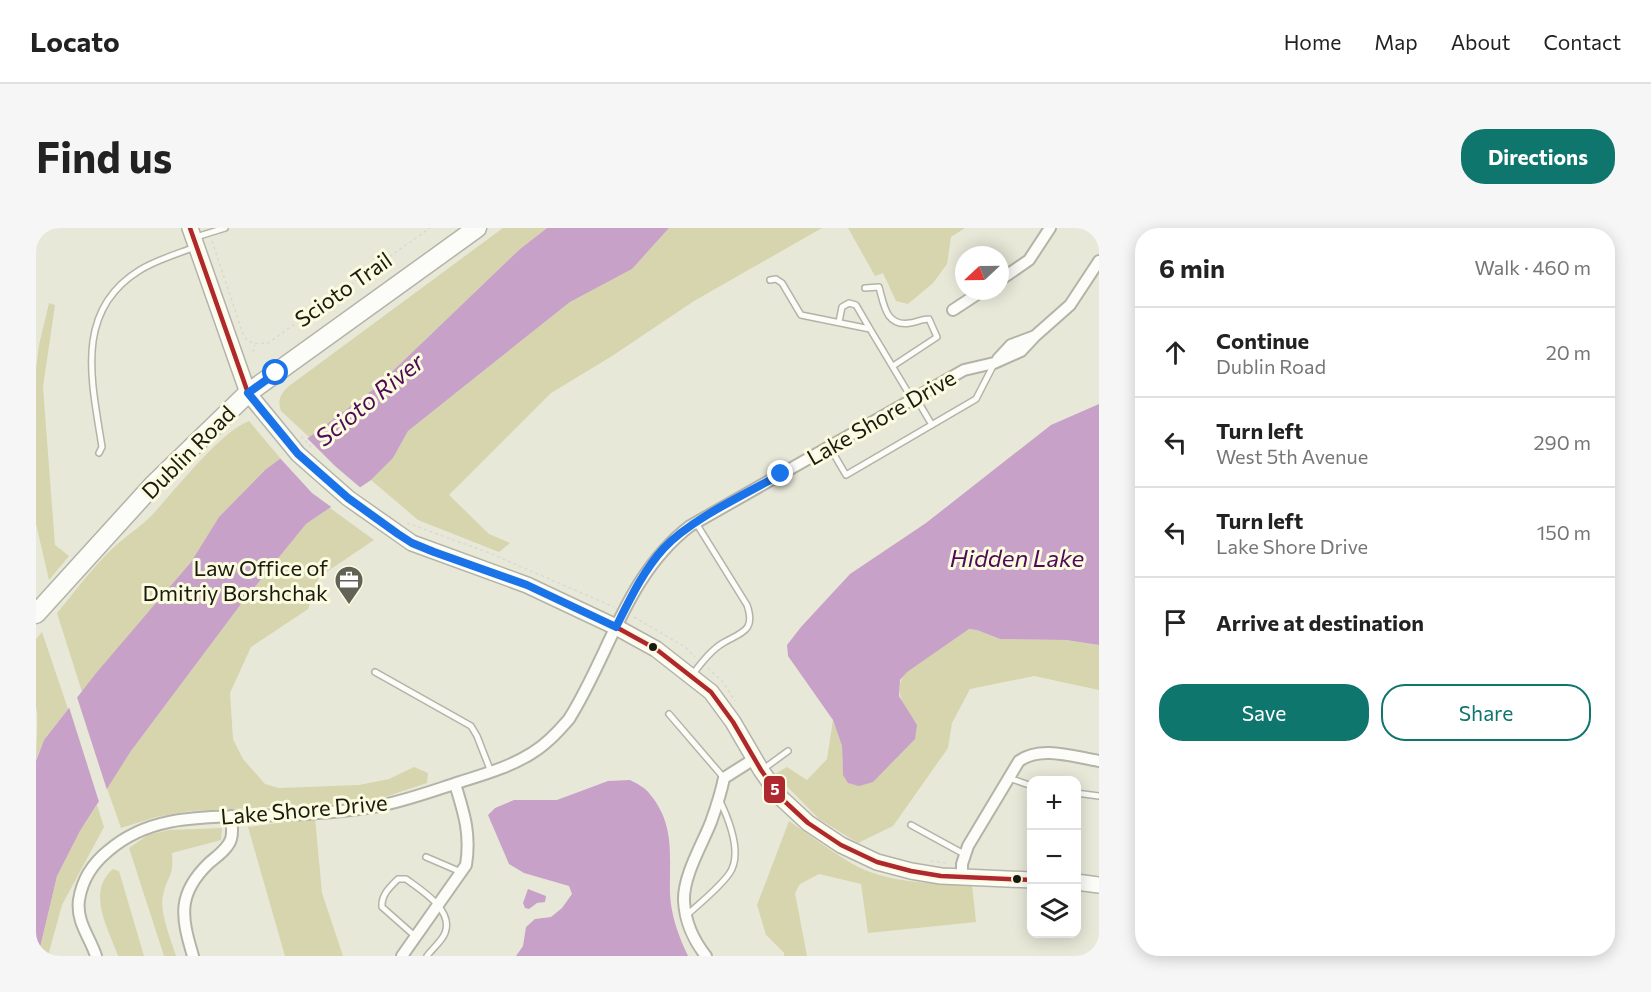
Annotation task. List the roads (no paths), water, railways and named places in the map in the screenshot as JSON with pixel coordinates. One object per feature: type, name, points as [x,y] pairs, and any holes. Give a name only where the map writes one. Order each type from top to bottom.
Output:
[{"type":"main road","name":"Dublin Road","points":[[36,614],[153,485],[248,393],[477,228]]},
{"type":"main road","points":[[194,237],[248,393],[298,454],[324,478],[412,543],[527,585],[616,627],[656,649],[711,692],[780,797],[808,823],[841,846],[877,862],[941,876],[1027,880]]},
{"type":"main road","points":[[1081,883],[1099,885]]},
{"type":"street","points":[[1009,274],[1029,260],[1050,228]]},
{"type":"street","name":"Lake Shore Drive","points":[[96,956],[79,918],[79,901],[87,874],[101,856],[116,843],[135,833],[161,822],[177,819],[277,816],[373,807],[491,772],[534,752],[553,737],[575,708],[652,562],[677,536],[829,446],[964,370],[994,363],[1011,345],[1035,336],[1070,305],[1099,261]]},
{"type":"street","points":[[953,310],[968,300]]},
{"type":"street","points":[[962,877],[964,854],[1019,761],[1029,754],[1040,752],[1099,761]]},
{"type":"street","points":[[706,956],[695,940],[687,916],[684,899],[688,879],[719,800],[724,778],[758,765]]},
{"type":"street","points":[[402,956],[466,865],[469,846],[468,830],[455,784]]},
{"type":"street","points":[[193,956],[185,929],[187,892],[197,875],[230,842],[231,816]]},
{"type":"lane","points":[[99,453],[102,447],[93,376],[92,339],[97,319],[122,282],[194,237],[225,228]]},
{"type":"lane","points":[[770,280],[776,279],[782,283],[801,315],[870,329]]},
{"type":"lane","points":[[865,288],[879,287],[887,315],[893,321],[902,324],[929,319],[937,337],[892,366]]},
{"type":"lane","points":[[839,322],[843,307],[849,303],[856,304],[892,366],[932,425]]},
{"type":"lane","points":[[829,446],[846,475],[976,399],[994,363]]},
{"type":"lane","points":[[692,675],[712,652],[746,630],[750,614],[747,605],[696,523]]},
{"type":"lane","points":[[375,672],[471,726],[491,772]]},
{"type":"lane","points":[[669,714],[724,778]]},
{"type":"lane","points":[[758,765],[788,752]]},
{"type":"lane","points":[[1009,778],[1027,784]]},
{"type":"lane","points":[[1081,794],[1099,796]]},
{"type":"lane","points":[[687,916],[730,873],[733,863],[734,843],[730,824],[719,800]]},
{"type":"lane","points":[[911,825],[964,854]]},
{"type":"lane","points":[[426,857],[461,872]]},
{"type":"lane","points":[[416,937],[382,907],[381,900],[398,879],[406,879],[439,905],[446,925],[445,935],[427,956]]},
{"type":"water","name":"Scioto River","points":[[547,228],[669,228],[632,269],[570,302],[408,431],[393,458],[371,480],[306,524],[241,604],[131,751],[80,831],[57,876],[38,956],[36,956],[36,761],[44,740],[97,672],[191,562],[219,517],[265,470],[375,388],[520,249]]},
{"type":"water","name":"Hidden Lake","points":[[1099,404],[1099,645],[1066,640],[1000,639],[969,629],[907,672],[900,680],[899,696],[917,725],[915,739],[873,782],[859,786],[848,783],[843,775],[842,746],[833,720],[788,656],[787,645],[850,574],[926,523],[1051,425]]},
{"type":"water","points":[[630,780],[649,793],[664,817],[669,841],[672,910],[688,956],[516,956],[523,946],[526,927],[535,919],[551,917],[562,908],[572,894],[569,886],[524,873],[509,864],[488,815],[495,808],[514,800],[557,800],[608,781]]},
{"type":"water","points":[[528,889],[546,896],[545,902],[537,903],[529,909],[525,908],[523,903]]},
{"type":"place","name":"Law Office of Dmitriy Borshchak","points":[[349,606]]}]
